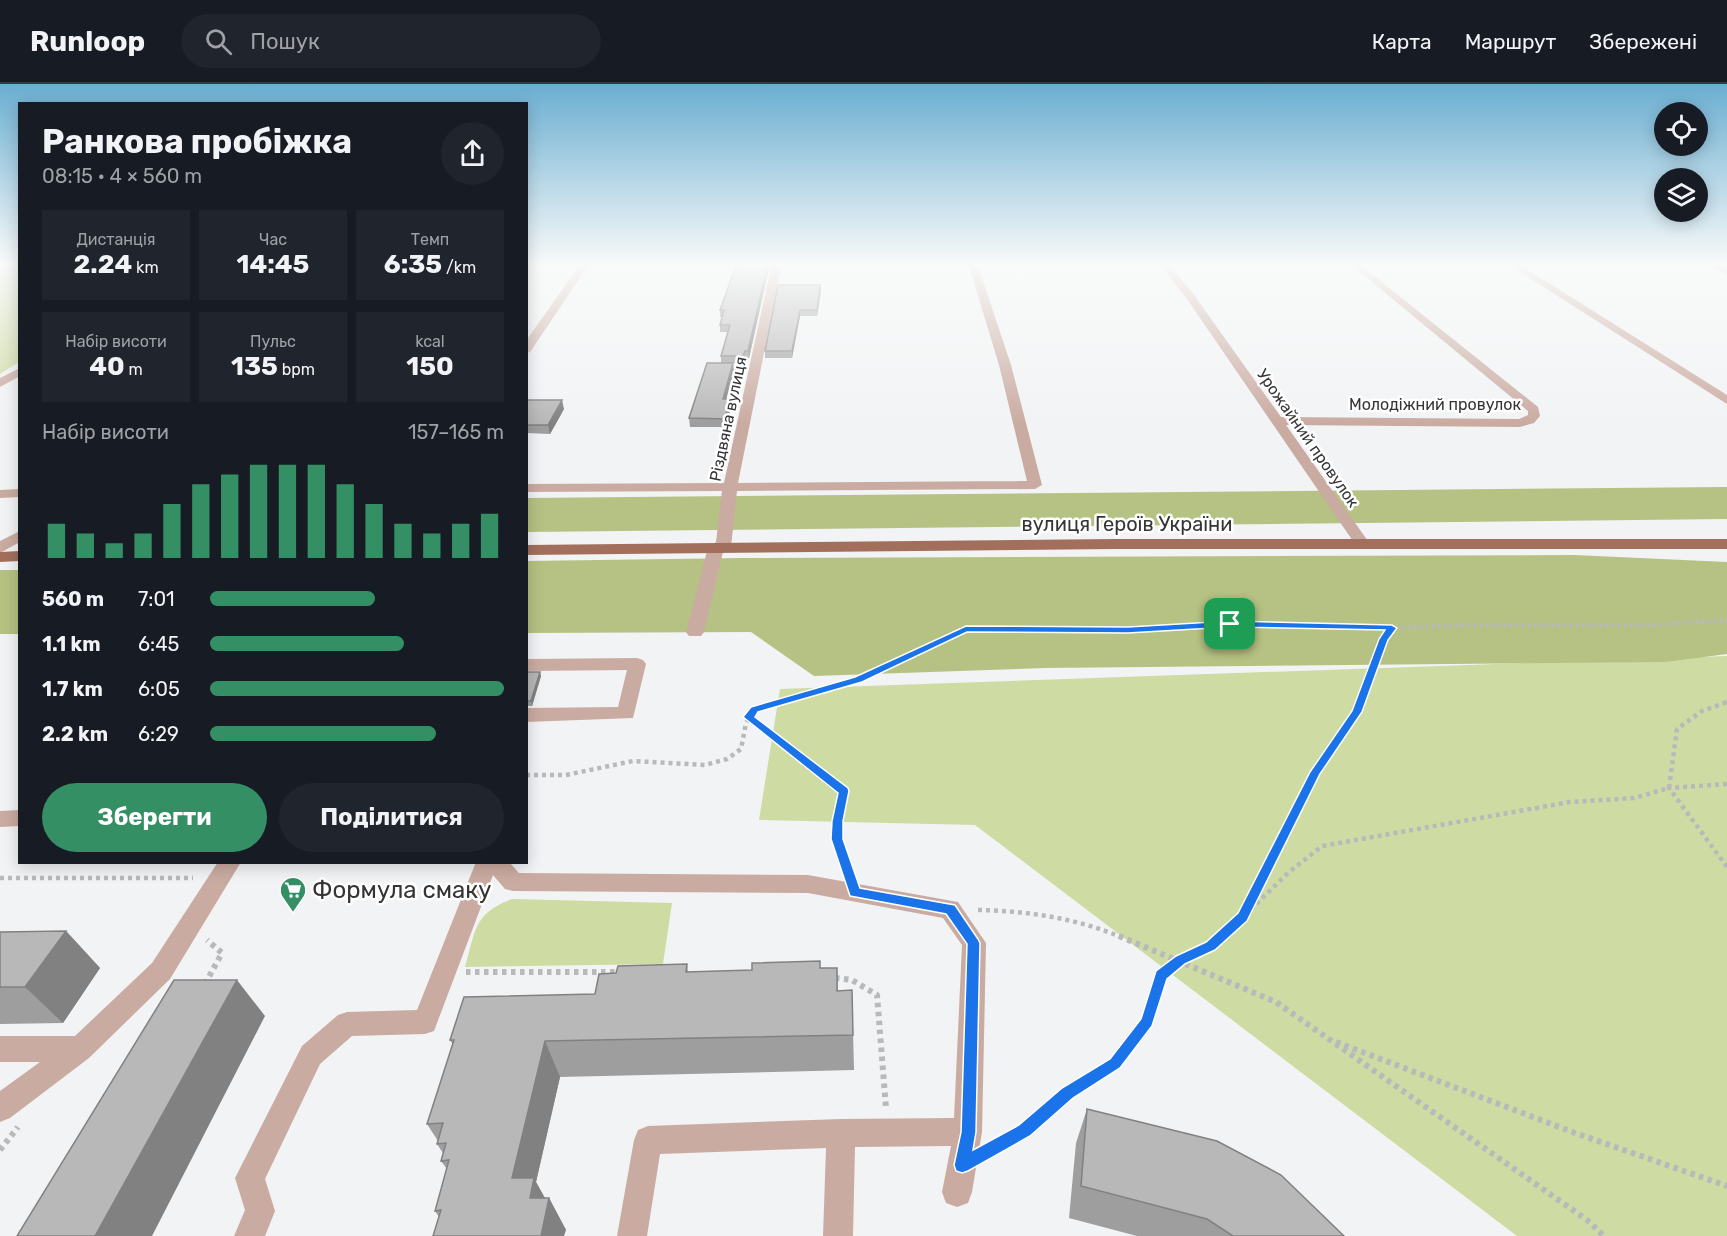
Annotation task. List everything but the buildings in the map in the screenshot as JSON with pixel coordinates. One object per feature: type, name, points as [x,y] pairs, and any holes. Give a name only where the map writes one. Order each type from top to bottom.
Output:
[{"type":"main road","name":"вулиця Героїв України","points":[[528,550],[719,547],[1727,543]]},
{"type":"main road","points":[[0,556],[18,556]]},
{"type":"street","points":[[528,347],[548,317]]},
{"type":"street","name":"Різдвяна вулиця","points":[[695,632],[719,547],[766,317]]},
{"type":"street","points":[[528,488],[1035,485],[1005,365],[990,317]]},
{"type":"street","name":"Урожайний провулок","points":[[1204,317],[1362,544]]},
{"type":"street","name":"Молодіжний провулок","points":[[1275,421],[1520,423],[1534,416],[1534,410],[1421,317]]},
{"type":"street","points":[[1597,317],[1727,400]]},
{"type":"street","points":[[0,383],[18,372]]},
{"type":"street","points":[[0,494],[18,493]]},
{"type":"street","points":[[0,548],[18,536]]},
{"type":"street","points":[[528,665],[637,664],[626,713],[528,715]]},
{"type":"street","points":[[0,819],[18,819]]},
{"type":"street","points":[[249,1236],[260,1211],[250,1179],[311,1055],[348,1024],[425,1022],[486,864]]},
{"type":"street","points":[[497,864],[513,882],[808,884],[950,909],[974,943],[969,1132],[957,1192]]},
{"type":"street","points":[[0,1108],[80,1049],[160,971],[225,870]]},
{"type":"street","points":[[0,1049],[80,1049]]},
{"type":"street","points":[[632,1236],[648,1140],[841,1133],[969,1132]]},
{"type":"street","points":[[838,1236],[841,1133]]},
{"type":"path","points":[[528,775],[566,775],[633,761],[705,765],[727,759],[741,749],[748,717],[754,710],[859,679],[966,629],[1128,630],[1230,624],[1392,628],[1465,625],[1653,625],[1727,620]]},
{"type":"path","points":[[1242,917],[1316,772],[1357,712],[1384,639],[1392,628]]},
{"type":"path","points":[[1727,702],[1702,711],[1677,729],[1669,788],[1727,867]]},
{"type":"path","points":[[748,717],[844,791],[837,839],[855,892]]},
{"type":"path","points":[[962,1165],[1024,1130],[1068,1093],[1115,1064],[1148,1022],[1161,976],[1181,960],[1211,946],[1288,873],[1322,846],[1570,802],[1634,798],[1669,788],[1727,784]]},
{"type":"path","points":[[0,878],[225,870]]},
{"type":"path","points":[[950,909],[1014,910],[1093,925],[1181,960],[1276,1002],[1587,1220],[1604,1236]]},
{"type":"path","points":[[190,925],[222,952],[200,993]]},
{"type":"path","points":[[444,972],[622,972]]},
{"type":"path","points":[[831,977],[852,980],[877,995],[888,1133]]},
{"type":"path","points":[[1330,1039],[1575,1133],[1727,1186]]},
{"type":"green space","points":[[0,317],[18,317],[18,363],[0,374]]},
{"type":"green space","points":[[1727,487],[1727,519],[528,532],[528,498]]},
{"type":"green space","points":[[1574,555],[1727,562],[1727,654],[1665,662],[1045,668],[814,676],[751,632],[528,633],[528,561]]},
{"type":"green space","points":[[0,570],[18,570],[18,634],[0,634]]},
{"type":"green space","points":[[1727,656],[1727,1236],[1517,1236],[975,825],[759,820],[780,689]]},
{"type":"green space","points":[[512,899],[672,903],[663,964],[465,967],[474,933],[483,917]]},
{"type":"place","name":"Формула смаку","points":[[293,913]]},
{"type":"route","points":[[1230,624],[1392,628],[1384,639],[1357,712],[1316,772],[1242,917],[1211,946],[1181,960],[1161,976],[1148,1022],[1115,1064],[1068,1093],[1024,1130],[962,1165],[969,1132],[974,943],[950,909],[855,892],[837,839],[844,791],[748,717],[754,710],[859,679],[966,629],[1128,630],[1230,624]]}]
